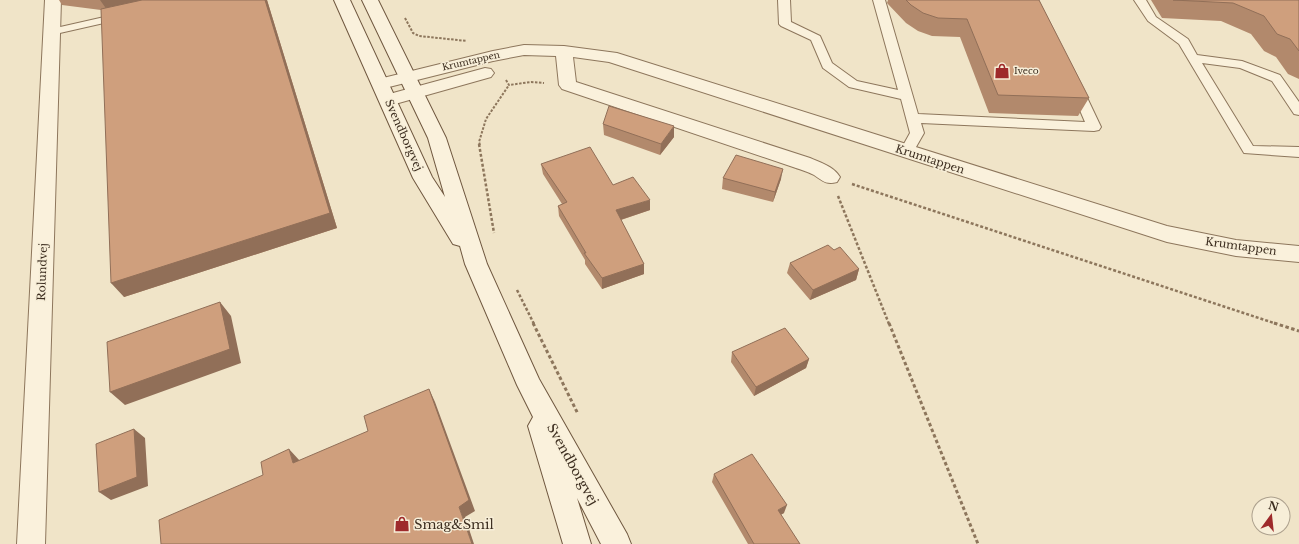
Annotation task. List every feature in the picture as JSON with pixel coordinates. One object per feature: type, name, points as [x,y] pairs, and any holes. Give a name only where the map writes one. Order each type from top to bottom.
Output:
[{"type":"street","name":"Rolundvej","points":[[32,544],[53,0]]},
{"type":"street","name":"Svendborgvej","points":[[342,0],[423,178],[476,264]]},
{"type":"street","name":"Svendborgvej","points":[[370,0],[413,84],[438,138],[476,264],[529,385],[617,544]]},
{"type":"street","name":"Krumtappen","points":[[384,92],[413,84],[493,57],[564,51],[611,57],[1167,234],[1236,248],[1299,254]]},
{"type":"street","points":[[564,51],[568,85],[803,163],[820,170],[830,177]]},
{"type":"street","name":"Svendborgvej","points":[[529,385],[577,544]]},
{"type":"lane","points":[[784,0],[785,24],[816,38],[826,65],[853,84],[906,96]]},
{"type":"lane","points":[[879,0],[917,133],[907,151]]},
{"type":"lane","points":[[1140,0],[1152,19],[1184,42],[1249,150],[1299,152]]},
{"type":"lane","points":[[52,32],[134,14]]},
{"type":"lane","points":[[1193,58],[1242,64],[1276,78],[1299,111]]},
{"type":"lane","points":[[912,118],[1094,127],[1072,78]]},
{"type":"path","points":[[403,13],[413,33],[419,36],[475,42],[493,57],[509,85]]},
{"type":"path","points":[[495,241],[479,142],[486,119],[509,85],[531,82],[568,85]]},
{"type":"path","points":[[830,177],[1299,330]]},
{"type":"path","points":[[830,177],[978,544]]},
{"type":"path","points":[[514,283],[580,417]]},
{"type":"building","points":[[142,0],[265,0],[330,213],[111,283],[101,9]]},
{"type":"building","points":[[906,0],[1039,0],[1089,98],[998,95],[967,19],[938,18],[923,13]]},
{"type":"building","points":[[1173,0],[1299,0],[1299,51],[1290,39],[1277,34],[1264,16],[1233,3]]},
{"type":"building","points":[[609,106],[674,126],[661,144],[603,124]]},
{"type":"building","points":[[590,147],[613,185],[633,177],[650,200],[616,210],[644,264],[602,278],[584,253],[586,253],[558,206],[567,202],[541,164]]},
{"type":"building","points":[[736,155],[783,169],[775,192],[723,178]]},
{"type":"building","points":[[828,245],[834,250],[840,247],[859,269],[813,290],[790,263]]},
{"type":"building","points":[[220,302],[230,349],[110,392],[107,342]]},
{"type":"building","points":[[785,328],[809,359],[756,387],[732,352]]},
{"type":"building","points":[[429,389],[469,500],[459,507],[472,544],[161,544],[159,520],[263,475],[261,462],[289,449],[293,463],[368,431],[364,416]]},
{"type":"building","points":[[134,429],[137,477],[99,492],[96,444]]},
{"type":"building","points":[[752,454],[787,505],[778,510],[800,544],[754,544],[714,474]]},
{"type":"place","name":"Iveco","points":[[1002,71]]},
{"type":"place","name":"Smag&Smil","points":[[402,524]]}]
